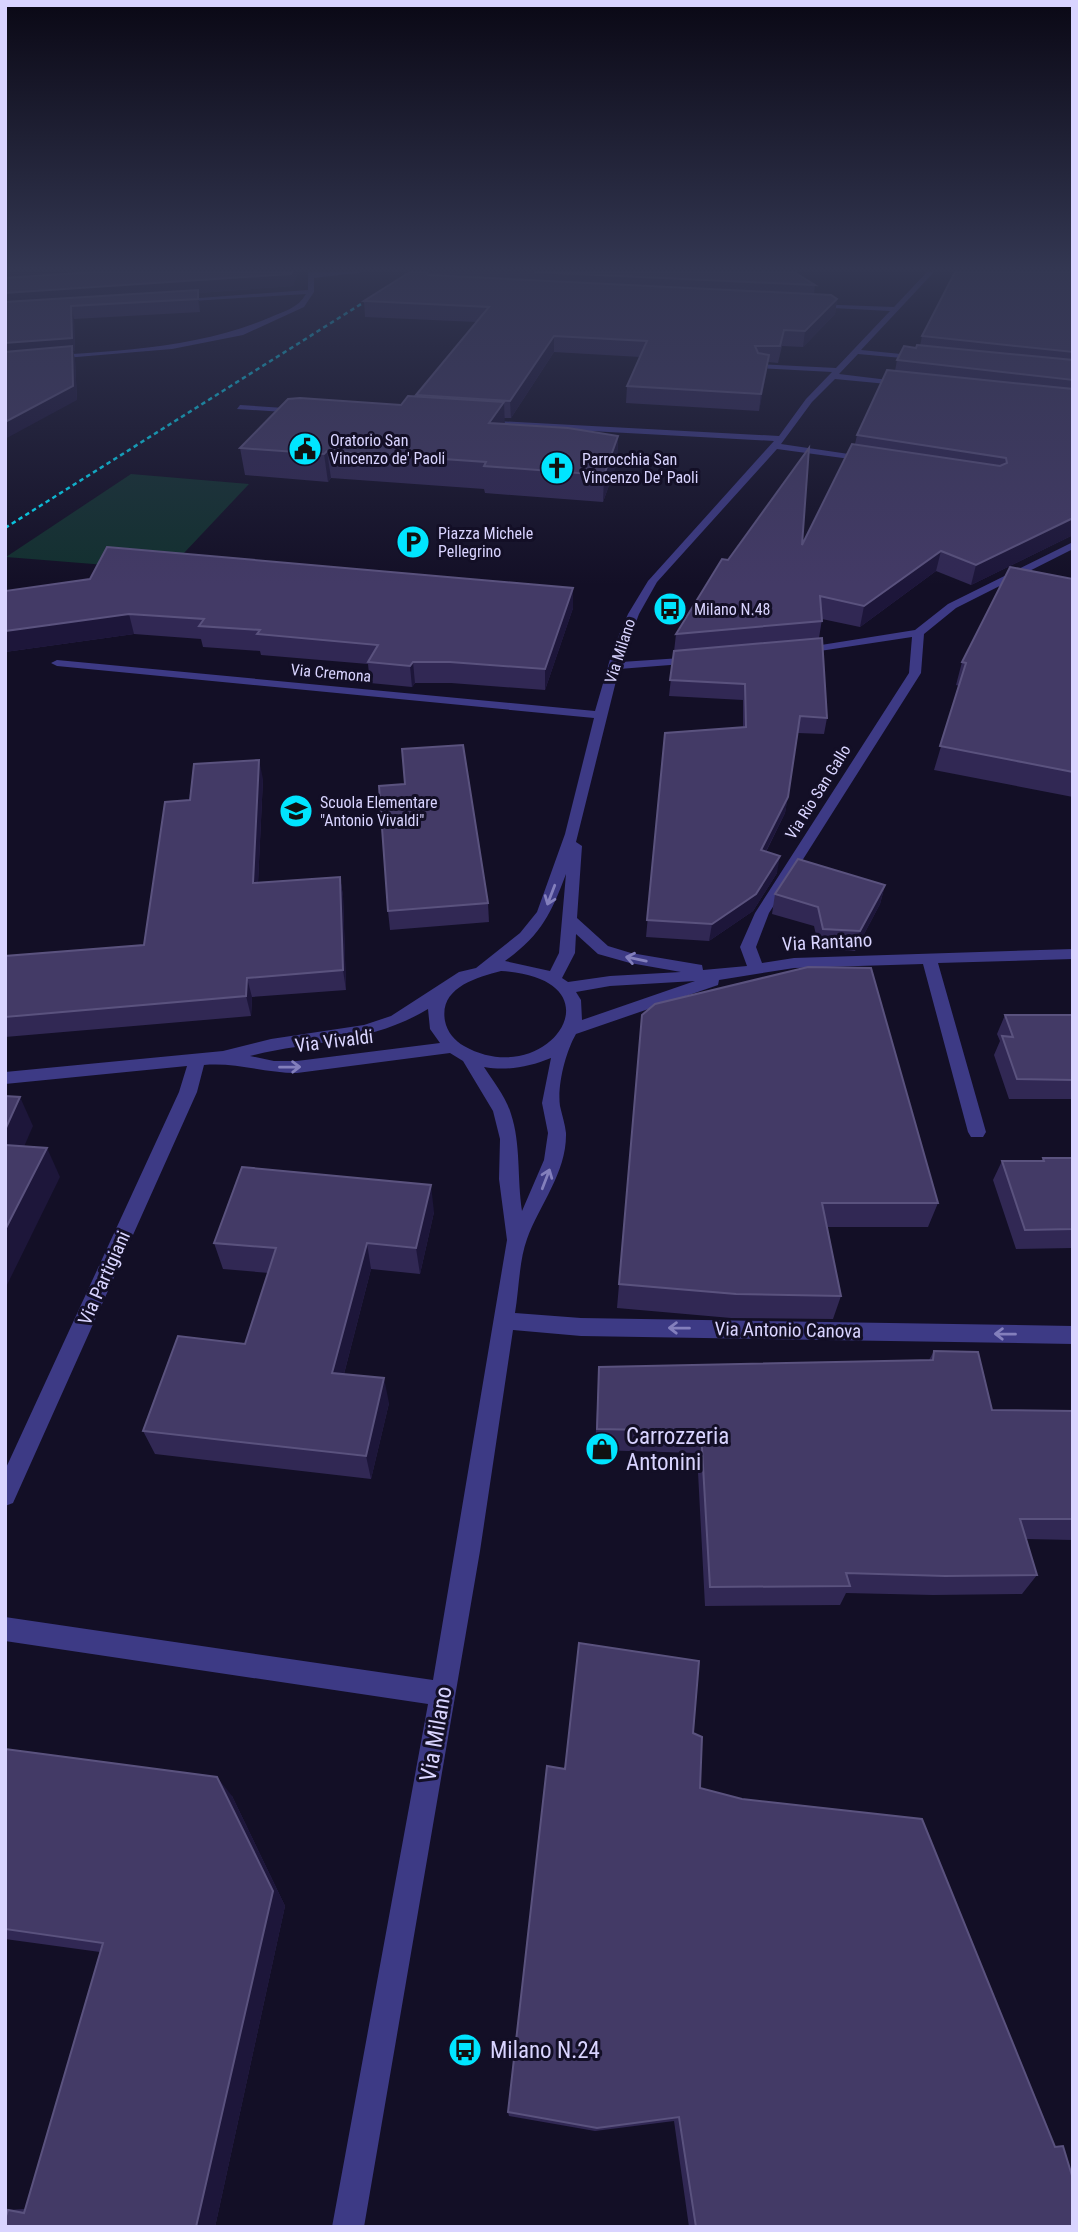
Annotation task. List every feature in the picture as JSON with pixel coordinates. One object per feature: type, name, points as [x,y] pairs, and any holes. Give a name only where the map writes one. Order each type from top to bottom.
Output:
[{"type":"street","name":"Via Milano","points":[[560,983],[572,921],[576,831],[601,715],[624,631],[653,581],[778,442],[831,376]]},
{"type":"street","points":[[854,376],[910,385]]},
{"type":"street","points":[[240,407],[314,412]]},
{"type":"street","points":[[470,421],[778,442],[885,463]]},
{"type":"street","points":[[789,652],[918,633],[952,606],[1073,545]]},
{"type":"street","name":"Via Rio San Gallo","points":[[756,968],[748,947],[762,913],[915,673],[918,633]]},
{"type":"street","points":[[613,666],[706,659]]},
{"type":"street","name":"Via Cremona","points":[[57,663],[601,715]]},
{"type":"street","name":"Via Milano","points":[[442,993],[459,978],[484,969],[503,956],[537,924],[576,831]]},
{"type":"street","points":[[572,921],[603,950],[630,958],[727,974]]},
{"type":"street","name":"Via Rantano","points":[[560,983],[727,974],[793,963],[1073,954]]},
{"type":"street","points":[[929,958],[977,1132]]},
{"type":"street","name":"Via Milano","points":[[348,2227],[468,1551],[517,1240],[546,1181],[553,1160],[557,1133],[551,1102],[553,1089],[576,1015],[574,1002],[560,983],[519,967],[484,969]]},
{"type":"street","name":"Via Rantano","points":[[568,1035],[695,989],[727,974]]},
{"type":"street","points":[[442,993],[434,1009],[435,1024],[443,1040],[451,1047]]},
{"type":"street","name":"Via Vivaldi","points":[[5,1078],[223,1057],[271,1045],[366,1030],[397,1020],[442,993]]},
{"type":"street","name":"Via Milano","points":[[451,1047],[470,1058],[493,1063],[513,1063],[533,1059],[568,1035]]},
{"type":"street","name":"Via Vivaldi","points":[[223,1057],[274,1067],[297,1068],[451,1047]]},
{"type":"street","name":"Via Milano","points":[[470,1058],[489,1085],[505,1120],[509,1139],[508,1179],[517,1240]]},
{"type":"street","name":"Via Partigiani","points":[[5,1495],[188,1092],[197,1059]]},
{"type":"street","name":"Via Antonio Canova","points":[[503,1321],[573,1326],[1073,1335]]},
{"type":"street","points":[[5,1629],[443,1694]]},
{"type":"green space","points":[[131,474],[249,484],[168,570],[6,557]]},
{"type":"building","points":[[5,376],[73,376],[73,386],[5,422]]},
{"type":"building","points":[[432,376],[527,376],[510,401],[416,395]]},
{"type":"building","points":[[631,376],[765,376],[761,394],[627,386]]},
{"type":"building","points":[[884,376],[947,376],[1073,389],[1073,518],[976,565],[941,551],[864,606],[820,596],[822,621],[676,634],[722,559],[728,560],[809,448],[802,545],[852,444],[1000,466],[1007,463],[1006,458],[857,435]]},
{"type":"building","points":[[1039,376],[1073,376],[1073,380]]},
{"type":"building","points":[[408,396],[504,402],[489,423],[568,428],[618,436],[604,475],[484,466],[486,462],[240,448],[288,399],[401,405]]},
{"type":"building","points":[[107,547],[573,588],[545,669],[450,662],[413,662],[410,666],[368,662],[378,645],[257,634],[260,630],[199,626],[204,619],[129,614],[5,631],[5,591],[90,579]]},
{"type":"building","points":[[1010,567],[1073,579],[1073,772],[940,746],[966,663],[962,662]]},
{"type":"building","points":[[822,638],[827,718],[800,716],[788,797],[761,850],[780,856],[756,894],[712,924],[647,920],[665,733],[746,727],[745,684],[670,680],[674,651]]},
{"type":"building","points":[[463,745],[488,903],[388,911],[379,786],[405,784],[402,749]]},
{"type":"building","points":[[259,760],[253,883],[340,877],[343,970],[247,978],[246,996],[5,1017],[5,956],[144,945],[165,802],[190,800],[194,764]]},
{"type":"building","points":[[798,859],[885,885],[860,931],[823,929],[818,907],[775,894]]},
{"type":"building","points":[[808,967],[871,968],[938,1203],[822,1203],[841,1296],[736,1294],[619,1284],[642,1015],[655,1004]]},
{"type":"building","points":[[1005,1015],[1073,1015],[1073,1080],[1017,1079],[1002,1036],[1013,1037]]},
{"type":"building","points":[[5,1096],[20,1097],[5,1130]]},
{"type":"building","points":[[5,1145],[47,1148],[5,1230]]},
{"type":"building","points":[[1043,1158],[1073,1158],[1073,1229],[1025,1230],[1002,1161],[1044,1161]]},
{"type":"building","points":[[242,1167],[431,1185],[416,1248],[367,1243],[332,1373],[384,1378],[366,1456],[143,1431],[178,1336],[245,1344],[276,1248],[214,1243]]},
{"type":"building","points":[[934,1351],[978,1352],[992,1410],[1073,1411],[1073,1519],[1020,1519],[1037,1575],[846,1573],[850,1586],[710,1587],[701,1431],[597,1429],[599,1367],[933,1360]]},
{"type":"building","points":[[579,1643],[699,1661],[693,1733],[702,1737],[700,1788],[742,1799],[922,1819],[1055,2147],[1063,2146],[1073,2179],[1073,2227],[696,2227],[679,2117],[597,2128],[508,2112],[547,1766],[565,1769]]},
{"type":"building","points":[[5,1749],[217,1777],[273,1891],[196,2227],[5,2227],[8,2210],[24,2213],[103,1943],[5,1929]]},
{"type":"railway","points":[[5,528],[246,376]]},
{"type":"place","name":"Oratorio San Vincenzo de' Paoli","points":[[305,449]]},
{"type":"place","name":"Parrocchia San Vincenzo De' Paoli","points":[[557,468]]},
{"type":"place","name":"Piazza Michele Pellegrino","points":[[413,542]]},
{"type":"place","name":"Milano N.48","points":[[670,609]]},
{"type":"place","name":"Scuola Elementare \"Antonio Vivaldi\"","points":[[296,811]]},
{"type":"place","name":"Carrozzeria Antonini","points":[[602,1449]]},
{"type":"place","name":"Milano N.24","points":[[465,2050]]}]
